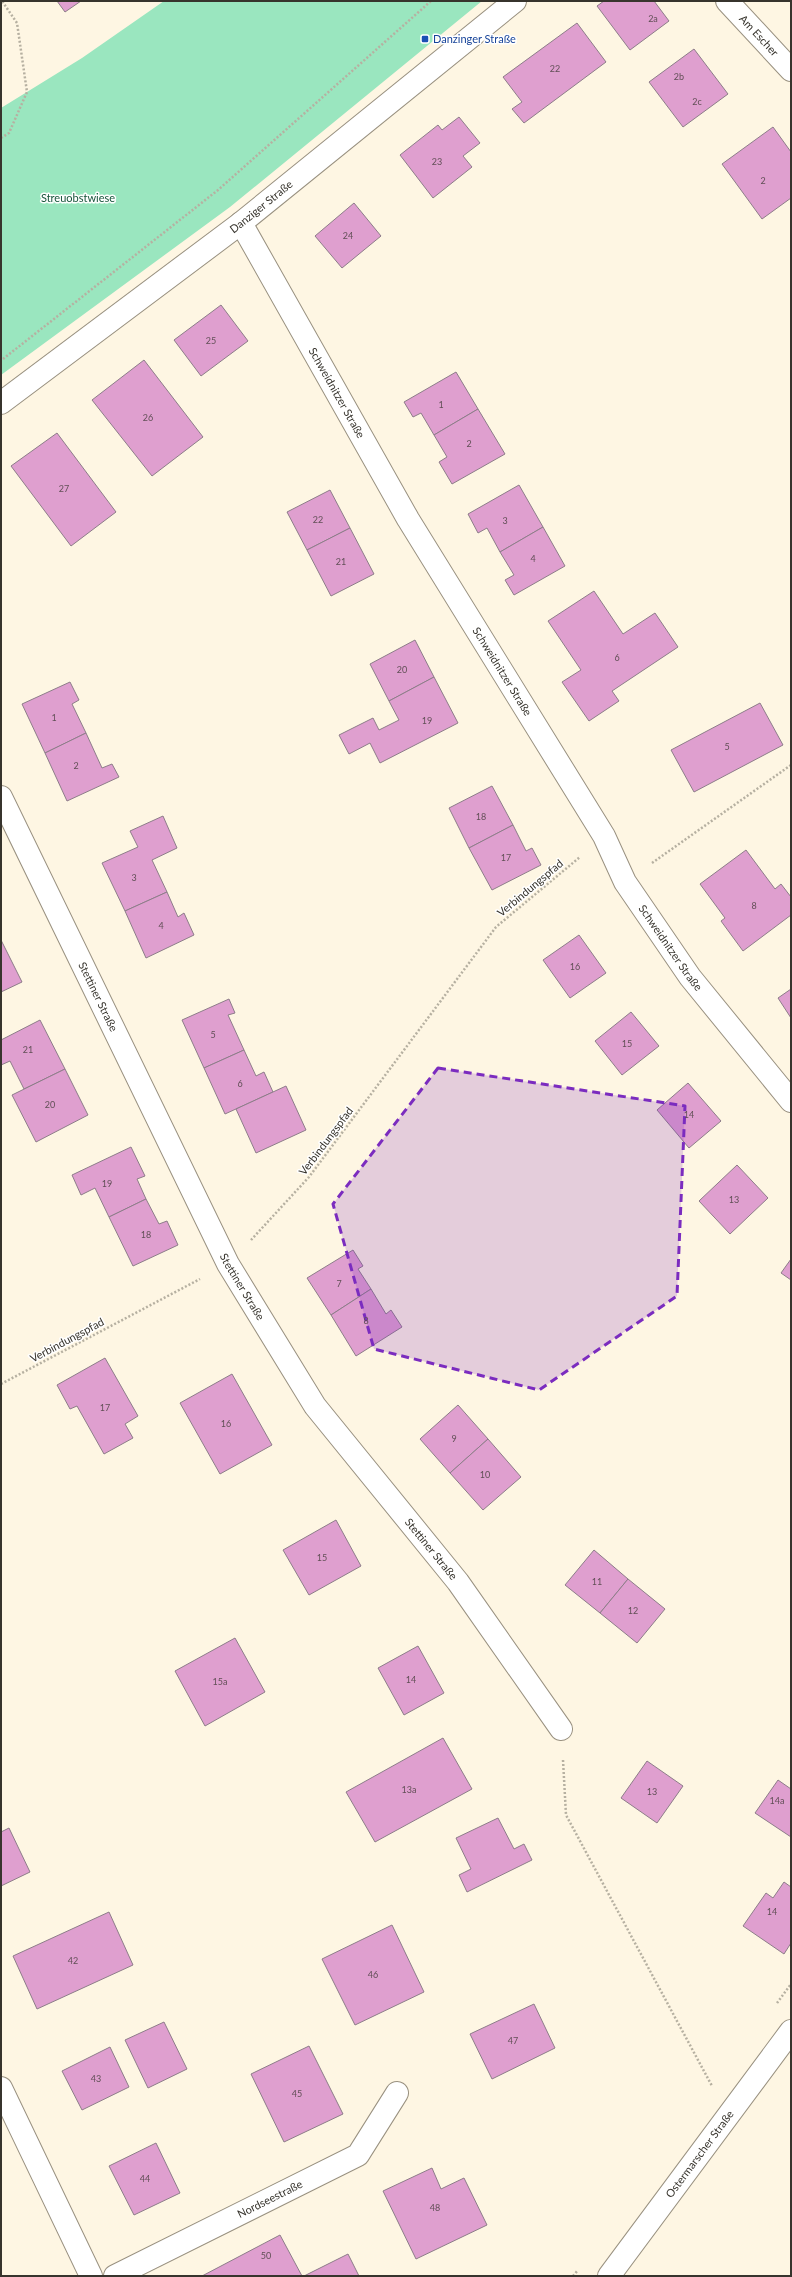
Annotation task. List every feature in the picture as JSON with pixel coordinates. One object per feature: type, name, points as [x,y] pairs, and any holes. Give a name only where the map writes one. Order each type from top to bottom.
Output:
[{"type":"street","name":"Danziger Straße","points":[[1,403],[241,223],[515,1]]},
{"type":"street","name":"Am Escher","points":[[727,1],[791,70]]},
{"type":"street","name":"Schweidnitzer Straße","points":[[241,223],[408,520],[604,836],[625,882],[690,977],[791,1101]]},
{"type":"street","name":"Stettiner Straße","points":[[1,797],[228,1264],[315,1406],[458,1582],[561,1729]]},
{"type":"street","name":"Ostermarscher Straße","points":[[609,2276],[791,2031]]},
{"type":"street","points":[[1,2088],[91,2276]]},
{"type":"street","name":"Nordseestraße","points":[[116,2276],[358,2156],[397,2094]]},
{"type":"path","points":[[1,138],[9,133],[27,92],[17,23],[2,1]]},
{"type":"path","points":[[1,361],[218,190],[431,1]]},
{"type":"path","points":[[679,844],[791,764]]},
{"type":"path","name":"Verbindungspfad","points":[[1,1384],[228,1264],[309,1177],[496,927],[604,836]]},
{"type":"path","points":[[561,1729],[566,1815],[713,2089]]},
{"type":"highlighted area","points":[[438,1068],[685,1106],[677,1296],[539,1390],[374,1349],[333,1204]]},
{"type":"green space","name":"Streuobstwiese","points":[[164,1],[482,1],[230,207],[1,375],[1,108],[82,58]]},
{"type":"building","points":[[57,1],[81,1],[65,12]]},
{"type":"building","points":[[604,1],[654,1],[669,21],[630,50],[597,6]]},
{"type":"building","points":[[577,23],[606,62],[524,123],[512,109],[522,102],[503,77]]},
{"type":"building","points":[[694,49],[728,94],[683,127],[649,82]]},
{"type":"building","points":[[459,117],[480,143],[463,156],[472,167],[433,198],[400,155],[438,125],[442,130]]},
{"type":"building","points":[[773,127],[791,152],[791,198],[762,219],[722,164]]},
{"type":"building","points":[[354,203],[381,236],[342,268],[315,236]]},
{"type":"building","points":[[221,305],[248,341],[201,376],[174,340]]},
{"type":"building","points":[[144,360],[203,437],[152,476],[92,400]]},
{"type":"building","points":[[456,372],[478,409],[434,435],[421,413],[413,417],[404,402]]},
{"type":"building","points":[[478,409],[505,454],[452,484],[439,462],[447,457],[434,435]]},
{"type":"building","points":[[57,433],[116,512],[71,546],[11,466]]},
{"type":"building","points":[[519,485],[543,527],[500,552],[487,528],[478,533],[468,514]]},
{"type":"building","points":[[330,490],[350,528],[307,550],[287,512]]},
{"type":"building","points":[[543,527],[565,566],[514,595],[505,580],[514,575],[500,552]]},
{"type":"building","points":[[350,528],[374,574],[331,596],[307,550]]},
{"type":"building","points":[[594,591],[623,634],[655,613],[678,647],[612,691],[619,701],[589,721],[562,682],[581,670],[548,621]]},
{"type":"building","points":[[415,640],[434,677],[389,701],[370,664]]},
{"type":"building","points":[[434,677],[458,723],[380,763],[370,743],[349,754],[339,735],[373,718],[379,730],[399,720],[389,701]]},
{"type":"building","points":[[70,682],[79,700],[72,704],[86,733],[45,753],[22,704]]},
{"type":"building","points":[[760,703],[783,745],[694,792],[671,750]]},
{"type":"building","points":[[86,733],[102,768],[112,764],[119,777],[67,801],[45,753]]},
{"type":"building","points":[[492,786],[513,825],[469,848],[449,808]]},
{"type":"building","points":[[163,816],[177,848],[152,860],[167,892],[125,911],[102,863],[138,847],[130,831]]},
{"type":"building","points":[[513,825],[526,851],[532,848],[541,865],[492,890],[469,848]]},
{"type":"building","points":[[746,850],[775,889],[781,884],[791,897],[791,915],[743,951],[721,921],[725,918],[700,884]]},
{"type":"building","points":[[167,892],[178,917],[184,913],[194,935],[146,958],[125,911]]},
{"type":"building","points":[[579,935],[606,973],[570,998],[543,960]]},
{"type":"building","points":[[1,940],[22,982],[1,992]]},
{"type":"building","points":[[791,989],[791,1018],[778,998]]},
{"type":"building","points":[[229,999],[235,1013],[228,1015],[244,1050],[204,1068],[182,1020]]},
{"type":"building","points":[[631,1012],[659,1046],[622,1075],[595,1041]]},
{"type":"building","points":[[40,1020],[65,1069],[24,1089],[10,1061],[1,1065],[1,1040]]},
{"type":"building","points":[[244,1050],[256,1076],[264,1072],[273,1092],[225,1114],[204,1068]]},
{"type":"building","points":[[65,1069],[88,1115],[36,1142],[12,1095]]},
{"type":"building","points":[[688,1083],[721,1121],[689,1148],[657,1110]]},
{"type":"building","points":[[286,1086],[306,1130],[256,1153],[236,1109]]},
{"type":"building","points":[[131,1147],[145,1176],[137,1179],[146,1199],[109,1217],[95,1188],[81,1195],[72,1175]]},
{"type":"building","points":[[737,1165],[768,1198],[730,1234],[699,1201]]},
{"type":"building","points":[[146,1199],[159,1224],[167,1221],[178,1245],[133,1266],[109,1217]]},
{"type":"building","points":[[353,1250],[363,1266],[358,1269],[371,1289],[331,1315],[307,1278]]},
{"type":"building","points":[[791,1259],[791,1280],[781,1273]]},
{"type":"building","points":[[371,1289],[386,1314],[391,1310],[402,1327],[356,1356],[331,1315]]},
{"type":"building","points":[[105,1358],[138,1416],[125,1424],[133,1438],[104,1454],[77,1406],[70,1409],[57,1385]]},
{"type":"building","points":[[232,1374],[272,1445],[220,1474],[180,1403]]},
{"type":"building","points":[[458,1405],[488,1439],[450,1473],[420,1439]]},
{"type":"building","points":[[488,1439],[521,1477],[483,1510],[450,1473]]},
{"type":"building","points":[[336,1520],[361,1566],[309,1595],[283,1550]]},
{"type":"building","points":[[594,1550],[628,1579],[600,1613],[565,1585]]},
{"type":"building","points":[[628,1579],[665,1609],[637,1643],[600,1613]]},
{"type":"building","points":[[235,1638],[265,1692],[205,1726],[175,1671]]},
{"type":"building","points":[[418,1646],[444,1693],[404,1715],[378,1668]]},
{"type":"building","points":[[443,1738],[472,1789],[375,1842],[346,1792]]},
{"type":"building","points":[[647,1761],[683,1786],[657,1823],[621,1798]]},
{"type":"building","points":[[778,1780],[791,1789],[791,1837],[755,1813]]},
{"type":"building","points":[[498,1818],[514,1849],[524,1844],[532,1860],[467,1892],[459,1875],[471,1869],[456,1838]]},
{"type":"building","points":[[9,1828],[30,1872],[1,1886],[1,1832]]},
{"type":"building","points":[[784,1882],[791,1887],[791,1943],[784,1954],[743,1926],[766,1893],[773,1898]]},
{"type":"building","points":[[109,1912],[133,1965],[37,2009],[13,1956]]},
{"type":"building","points":[[392,1925],[424,1992],[355,2025],[322,1959]]},
{"type":"building","points":[[534,2004],[555,2048],[492,2079],[470,2034]]},
{"type":"building","points":[[164,2022],[187,2069],[148,2088],[125,2040]]},
{"type":"building","points":[[309,2046],[343,2114],[284,2142],[251,2074]]},
{"type":"building","points":[[110,2047],[129,2087],[82,2110],[62,2071]]},
{"type":"building","points":[[156,2143],[180,2193],[134,2215],[109,2166]]},
{"type":"building","points":[[432,2168],[441,2189],[464,2178],[487,2225],[416,2259],[383,2191]]},
{"type":"building","points":[[280,2235],[302,2276],[202,2276]]},
{"type":"building","points":[[348,2254],[359,2276],[304,2276]]},
{"type":"place","name":"Danzinger Straße","points":[[425,39]]}]
